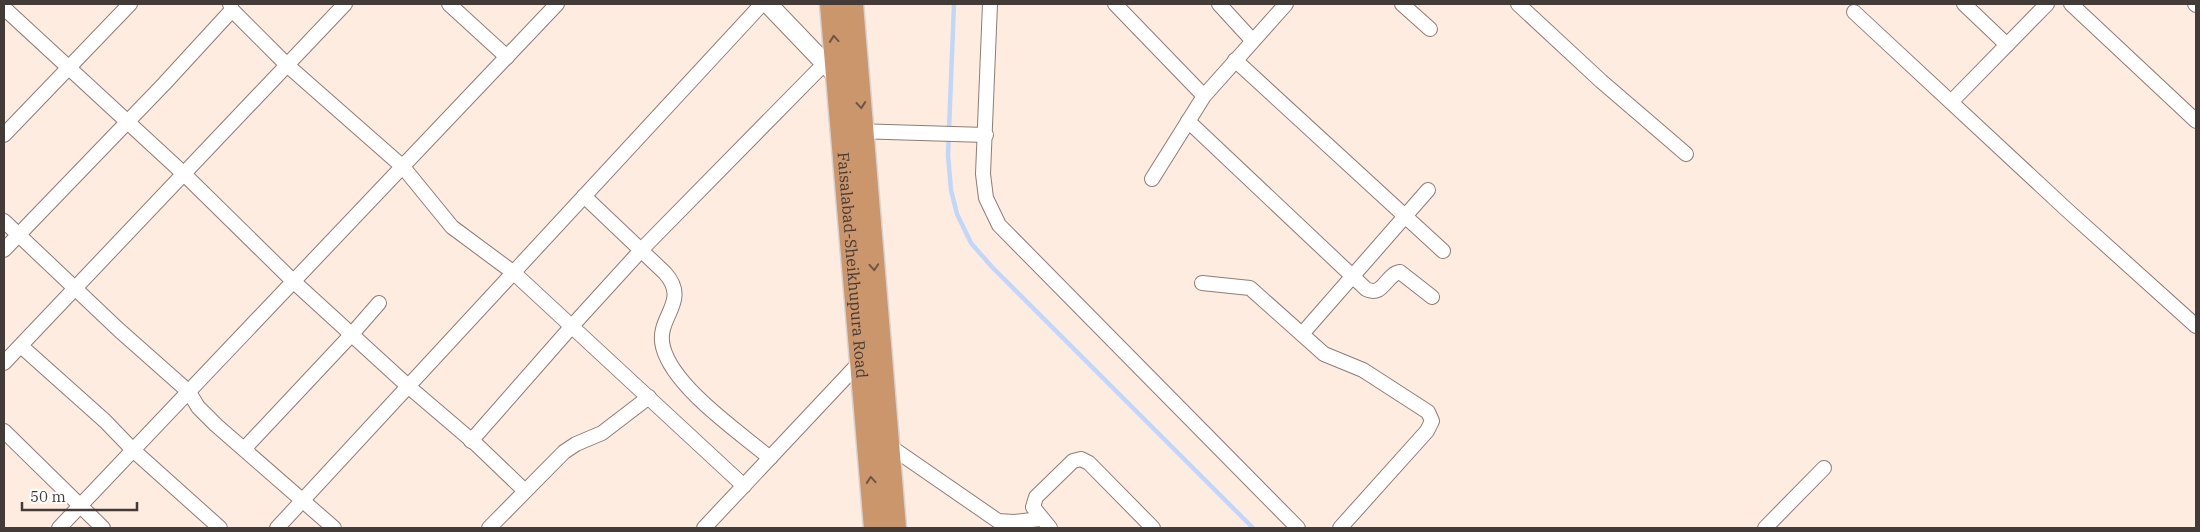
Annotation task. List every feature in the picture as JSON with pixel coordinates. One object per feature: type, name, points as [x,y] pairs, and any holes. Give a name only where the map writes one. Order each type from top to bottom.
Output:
[{"type":"highway","name":"Faisalabad-Sheikhupura Road","points":[[831,4],[831,69],[853,130],[888,445],[895,528]]},
{"type":"highway","name":"Faisalabad-Sheikhupura Road","points":[[852,4],[853,130],[860,362],[875,528]]},
{"type":"street","points":[[4,135],[130,4]]},
{"type":"street","points":[[4,363],[344,4]]},
{"type":"street","points":[[449,4],[507,58]]},
{"type":"street","points":[[60,528],[557,4]]},
{"type":"street","points":[[277,528],[762,4]]},
{"type":"street","points":[[471,441],[641,250],[831,69],[768,4]]},
{"type":"street","points":[[990,4],[984,186],[986,198],[999,225],[1298,528]]},
{"type":"street","points":[[1115,4],[1204,96]]},
{"type":"street","points":[[1219,4],[1252,40]]},
{"type":"street","points":[[1152,179],[1204,96],[1286,4]]},
{"type":"street","points":[[1402,4],[1430,29]]},
{"type":"street","points":[[1518,4],[1601,81],[1686,154]]},
{"type":"street","points":[[1964,4],[2007,45]]},
{"type":"street","points":[[1951,102],[2047,4]]},
{"type":"street","points":[[2071,4],[2196,121]]},
{"type":"street","points":[[4,250],[127,122],[231,7],[287,64],[402,167],[452,227],[514,273],[744,486]]},
{"type":"street","points":[[4,8],[184,174],[294,281],[525,491]]},
{"type":"street","points":[[1854,12],[2196,326]]},
{"type":"street","points":[[1236,60],[1443,251]]},
{"type":"street","points":[[1188,121],[1366,288],[1375,292],[1395,273],[1400,272],[1432,297]]},
{"type":"street","points":[[853,130],[986,135]]},
{"type":"street","points":[[1302,334],[1428,190]]},
{"type":"street","points":[[584,196],[670,278],[676,292],[662,333],[662,346],[669,362],[686,386],[770,458]]},
{"type":"street","points":[[4,221],[119,330],[189,392],[198,407],[334,528]]},
{"type":"street","points":[[1202,283],[1250,288],[1324,354],[1363,370],[1428,412],[1432,421],[1427,431],[1340,528]]},
{"type":"street","points":[[244,449],[352,334],[378,303]]},
{"type":"street","points":[[21,346],[114,429],[133,450],[220,528]]},
{"type":"street","points":[[704,528],[860,362]]},
{"type":"street","points":[[489,528],[564,452],[576,444],[602,433],[649,397]]},
{"type":"street","points":[[4,431],[103,528]]},
{"type":"street","points":[[888,445],[998,521],[1046,524]]},
{"type":"street","points":[[1046,524],[1033,507],[1036,497],[1073,461],[1081,459],[1089,463],[1153,528]]},
{"type":"street","points":[[1765,528],[1824,468]]},
{"type":"waterway","points":[[954,4],[948,155],[951,190],[957,214],[971,243],[992,267],[1253,528]]}]
